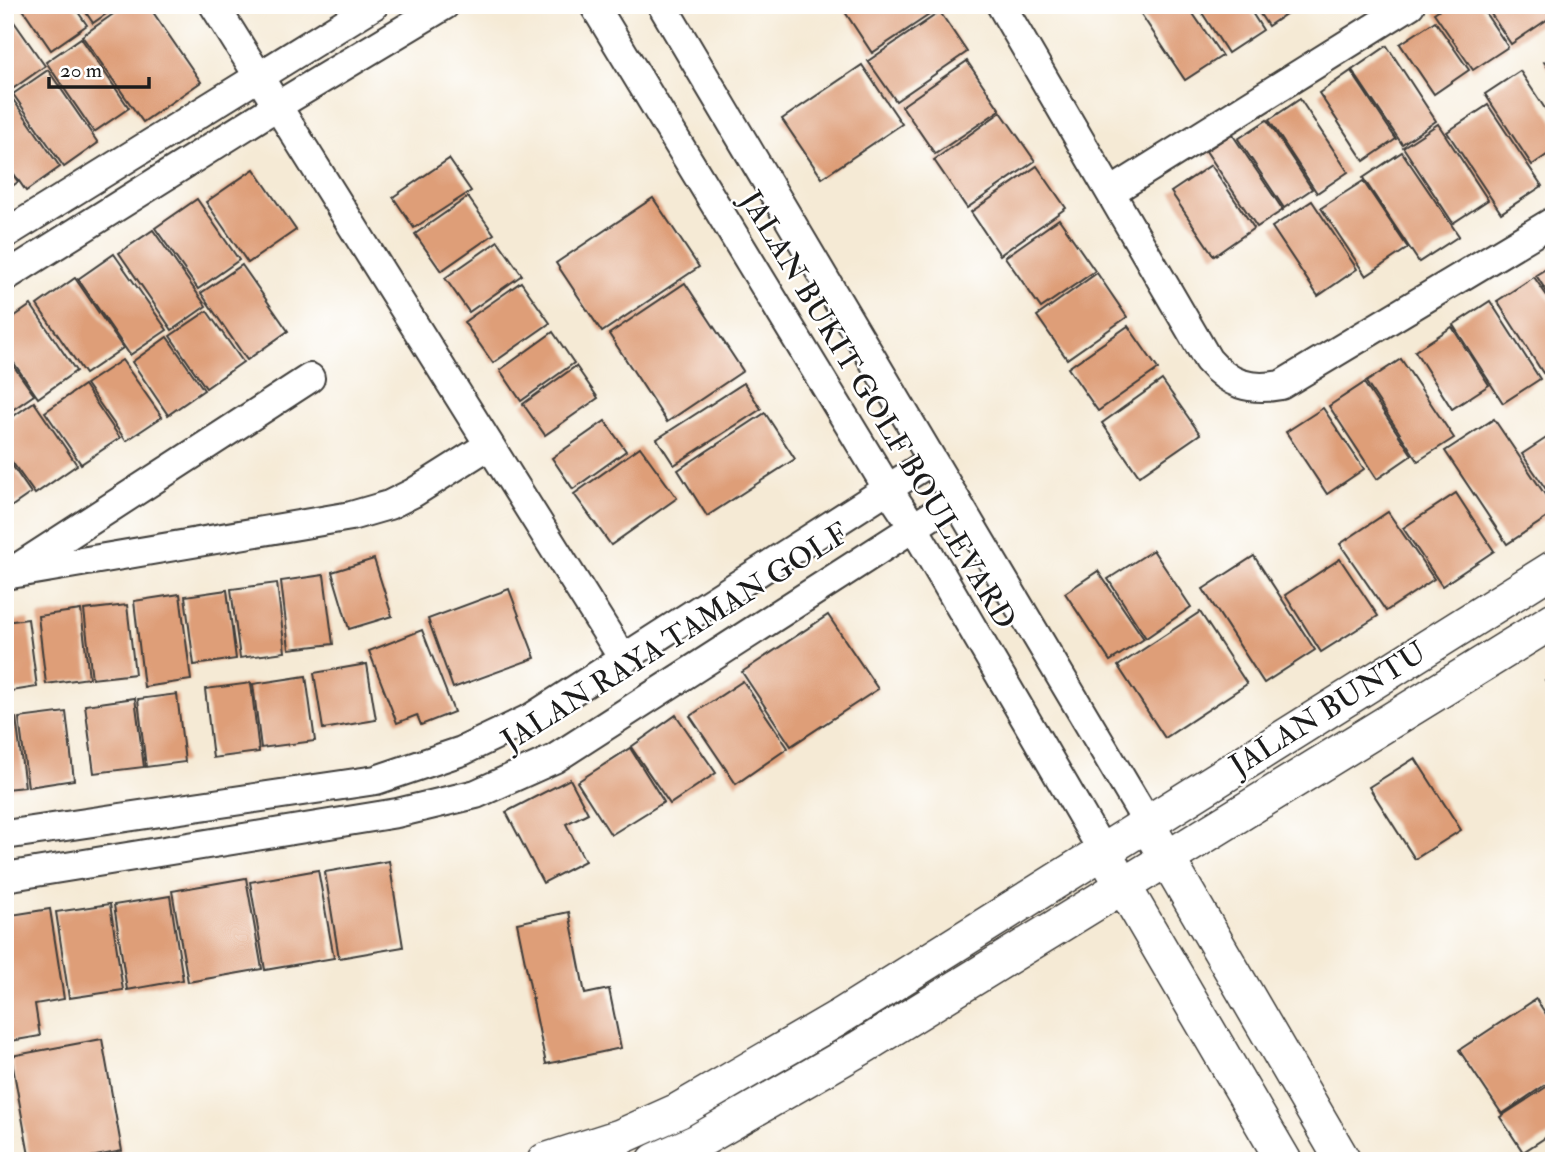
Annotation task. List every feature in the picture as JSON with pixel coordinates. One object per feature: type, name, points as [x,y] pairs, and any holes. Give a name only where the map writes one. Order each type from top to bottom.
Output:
[{"type":"street","points":[[214,5],[489,445],[632,654],[665,687]]},
{"type":"street","points":[[5,234],[374,5]]},
{"type":"street","points":[[5,277],[277,106],[445,5]]},
{"type":"street","name":"JALAN BUKIT GOLF BOULEVARD","points":[[594,5],[888,489],[903,535],[1102,850]]},
{"type":"street","name":"JALAN BUKIT GOLF BOULEVARD","points":[[662,5],[1147,822]]},
{"type":"street","points":[[1001,5],[1208,359],[1222,376],[1243,385],[1261,389],[1281,385],[1554,221]]},
{"type":"street","points":[[1111,192],[1410,5]]},
{"type":"street","points":[[6,575],[310,378]]},
{"type":"street","points":[[6,575],[351,516],[389,505],[413,494],[489,445]]},
{"type":"street","name":"JALAN RAYA TAMAN GOLF","points":[[5,835],[376,780],[462,751],[531,718],[931,461]]},
{"type":"street","name":"JALAN RAYA TAMAN GOLF","points":[[5,877],[397,813],[476,794],[554,758],[956,500]]},
{"type":"street","name":"JALAN BUNTU","points":[[545,1161],[620,1137],[678,1111],[838,1017],[1554,568]]},
{"type":"street","points":[[713,602],[737,640]]},
{"type":"street","name":"JALAN BUNTU","points":[[655,1161],[697,1142],[860,1048],[1554,620]]},
{"type":"street","points":[[1147,822],[1343,1161]]},
{"type":"street","points":[[1102,850],[1284,1161]]},
{"type":"building","points":[[20,5],[73,5],[87,25],[51,50]]},
{"type":"building","points":[[81,5],[119,5],[93,23]]},
{"type":"building","points":[[126,5],[148,5],[201,82],[143,122],[82,36]]},
{"type":"building","points":[[855,5],[935,5],[938,9],[872,53],[845,12]]},
{"type":"building","points":[[1135,5],[1187,5],[1222,56],[1185,80]]},
{"type":"building","points":[[1197,5],[1247,5],[1263,30],[1228,53]]},
{"type":"building","points":[[1254,5],[1299,5],[1268,26]]},
{"type":"building","points":[[1446,5],[1480,5],[1508,47],[1473,70],[1434,13]]},
{"type":"building","points":[[1485,5],[1543,5],[1551,17],[1511,44]]},
{"type":"building","points":[[5,9],[45,66],[11,90],[5,82]]},
{"type":"building","points":[[940,12],[967,52],[896,101],[868,61]]},
{"type":"building","points":[[1435,21],[1469,70],[1434,94],[1400,44]]},
{"type":"building","points":[[81,38],[129,108],[94,132],[46,62]]},
{"type":"building","points":[[1387,46],[1436,121],[1402,144],[1352,70]]},
{"type":"building","points":[[1554,56],[1554,77],[1544,62]]},
{"type":"building","points":[[967,61],[1000,110],[935,154],[902,106]]},
{"type":"building","points":[[862,65],[902,124],[822,178],[782,119]]},
{"type":"building","points":[[48,70],[98,143],[64,167],[13,94]]},
{"type":"building","points":[[1351,71],[1396,139],[1364,161],[1319,93]]},
{"type":"building","points":[[1520,71],[1554,122],[1554,150],[1532,165],[1485,94]]},
{"type":"building","points":[[5,88],[60,167],[26,191],[5,161]]},
{"type":"building","points":[[1300,99],[1348,172],[1317,193],[1269,120]]},
{"type":"building","points":[[1488,105],[1542,186],[1501,213],[1447,132]]},
{"type":"building","points":[[1001,112],[1035,161],[967,208],[934,160]]},
{"type":"building","points":[[1267,120],[1312,189],[1284,208],[1238,139]]},
{"type":"building","points":[[1438,124],[1488,200],[1453,223],[1403,147]]},
{"type":"building","points":[[1232,134],[1283,210],[1257,227],[1206,151]]},
{"type":"building","points":[[1402,152],[1459,236],[1419,262],[1363,178]]},
{"type":"building","points":[[449,159],[471,191],[414,228],[393,197]]},
{"type":"building","points":[[5,163],[18,182],[5,191]]},
{"type":"building","points":[[1211,165],[1254,228],[1214,256],[1171,192]]},
{"type":"building","points":[[1037,166],[1066,208],[1000,255],[971,212]]},
{"type":"building","points":[[254,169],[296,230],[248,263],[206,202]]},
{"type":"building","points":[[1363,181],[1408,248],[1366,276],[1321,208]]},
{"type":"building","points":[[468,197],[494,234],[441,271],[415,234]]},
{"type":"building","points":[[653,198],[699,267],[602,332],[556,263]]},
{"type":"building","points":[[197,199],[239,260],[198,289],[155,228]]},
{"type":"building","points":[[1312,201],[1357,269],[1318,296],[1272,227]]},
{"type":"building","points":[[1059,219],[1095,271],[1041,308],[1005,257]]},
{"type":"building","points":[[153,230],[206,306],[172,330],[119,253]]},
{"type":"building","points":[[498,241],[522,275],[469,312],[445,278]]},
{"type":"building","points":[[114,254],[167,330],[130,355],[78,279]]},
{"type":"building","points":[[1554,264],[1554,303],[1536,275]]},
{"type":"building","points":[[242,265],[288,331],[247,360],[201,293]]},
{"type":"building","points":[[1097,273],[1127,317],[1067,359],[1037,316]]},
{"type":"building","points":[[1534,277],[1554,306],[1554,366],[1543,373],[1497,301]]},
{"type":"building","points":[[75,278],[123,348],[85,374],[37,305]]},
{"type":"building","points":[[521,282],[550,323],[493,363],[464,322]]},
{"type":"building","points":[[685,283],[743,371],[667,422],[609,334]]},
{"type":"building","points":[[1490,301],[1540,379],[1503,403],[1453,325]]},
{"type":"building","points":[[31,305],[76,371],[38,398],[5,350],[5,323]]},
{"type":"building","points":[[207,311],[243,362],[206,388],[170,336]]},
{"type":"building","points":[[1128,326],[1158,369],[1098,411],[1068,368]]},
{"type":"building","points":[[1452,327],[1489,385],[1452,409],[1415,351]]},
{"type":"building","points":[[553,332],[574,363],[521,401],[500,370]]},
{"type":"building","points":[[167,337],[204,390],[168,415],[132,362]]},
{"type":"building","points":[[5,354],[34,395],[5,415]]},
{"type":"building","points":[[1401,359],[1454,438],[1418,461],[1366,382]]},
{"type":"building","points":[[122,360],[162,417],[126,441],[86,384]]},
{"type":"building","points":[[576,366],[598,398],[545,435],[523,404]]},
{"type":"building","points":[[1162,380],[1200,434],[1139,476],[1102,423]]},
{"type":"building","points":[[744,383],[761,409],[674,465],[657,439]]},
{"type":"building","points":[[1364,383],[1412,455],[1377,479],[1329,406]]},
{"type":"building","points":[[84,385],[120,438],[81,464],[45,412]]},
{"type":"building","points":[[34,402],[77,465],[35,494],[5,452],[5,422]]},
{"type":"building","points":[[1323,408],[1364,469],[1327,494],[1286,432]]},
{"type":"building","points":[[765,413],[795,459],[707,516],[678,470]]},
{"type":"building","points":[[1494,419],[1554,508],[1554,513],[1507,544],[1445,451]]},
{"type":"building","points":[[605,421],[626,451],[573,489],[552,458]]},
{"type":"building","points":[[1554,433],[1554,501],[1522,454]]},
{"type":"building","points":[[640,447],[677,498],[611,545],[574,494]]},
{"type":"building","points":[[5,455],[31,493],[5,511]]},
{"type":"building","points":[[1456,493],[1494,551],[1442,586],[1403,528]]},
{"type":"building","points":[[1388,512],[1434,579],[1386,611],[1340,544]]},
{"type":"building","points":[[1153,550],[1191,607],[1146,638],[1108,579]]},
{"type":"building","points":[[1254,556],[1315,650],[1264,683],[1203,589]]},
{"type":"building","points":[[374,559],[392,616],[349,629],[332,572]]},
{"type":"building","points":[[1340,559],[1378,616],[1321,652],[1285,595]]},
{"type":"building","points":[[1098,571],[1144,639],[1110,661],[1065,593]]},
{"type":"building","points":[[324,575],[333,644],[289,649],[281,581]]},
{"type":"building","points":[[277,583],[285,652],[240,658],[231,589]]},
{"type":"building","points":[[509,589],[535,658],[453,688],[428,619]]},
{"type":"building","points":[[227,590],[236,659],[194,665],[185,596]]},
{"type":"building","points":[[180,594],[191,680],[144,687],[134,601]]},
{"type":"building","points":[[127,605],[135,674],[92,679],[84,610]]},
{"type":"building","points":[[81,610],[89,678],[46,684],[38,616]]},
{"type":"building","points":[[1200,612],[1247,684],[1165,738],[1118,666]]},
{"type":"building","points":[[828,615],[878,689],[791,746],[742,672]]},
{"type":"building","points":[[28,619],[37,687],[5,692],[5,622]]},
{"type":"building","points":[[422,630],[454,712],[421,725],[417,715],[397,723],[369,651]]},
{"type":"building","points":[[367,664],[376,720],[323,729],[314,673]]},
{"type":"building","points":[[1554,674],[1554,693],[1545,680]]},
{"type":"building","points":[[306,676],[315,741],[261,748],[253,684]]},
{"type":"building","points":[[743,681],[788,748],[736,784],[690,716]]},
{"type":"building","points":[[251,683],[259,752],[213,758],[205,689]]},
{"type":"building","points":[[177,694],[185,762],[146,767],[138,699]]},
{"type":"building","points":[[135,698],[144,767],[94,773],[85,705]]},
{"type":"building","points":[[66,712],[74,780],[28,787],[19,718]]},
{"type":"building","points":[[676,715],[716,773],[670,804],[631,747]]},
{"type":"building","points":[[16,718],[25,787],[5,789],[5,719]]},
{"type":"building","points":[[630,748],[664,802],[611,835],[577,782]]},
{"type":"building","points":[[1415,758],[1461,830],[1415,859],[1369,787]]},
{"type":"building","points":[[570,779],[588,813],[566,824],[585,861],[543,883],[506,812]]},
{"type":"building","points":[[389,861],[403,947],[339,958],[325,872]]},
{"type":"building","points":[[318,870],[334,958],[265,970],[250,882]]},
{"type":"building","points":[[246,878],[262,969],[188,982],[172,891]]},
{"type":"building","points":[[170,896],[183,980],[127,990],[114,905]]},
{"type":"building","points":[[110,904],[123,990],[69,998],[56,912]]},
{"type":"building","points":[[50,909],[64,999],[35,1004],[40,1036],[5,1042],[5,916]]},
{"type":"building","points":[[569,912],[585,994],[609,989],[621,1048],[546,1064],[517,923]]},
{"type":"building","points":[[1536,999],[1554,1026],[1554,1079],[1502,1114],[1459,1050]]},
{"type":"building","points":[[102,1039],[122,1151],[70,1161],[30,1161],[11,1056]]},
{"type":"building","points":[[1554,1082],[1554,1132],[1523,1152],[1500,1117]]}]
